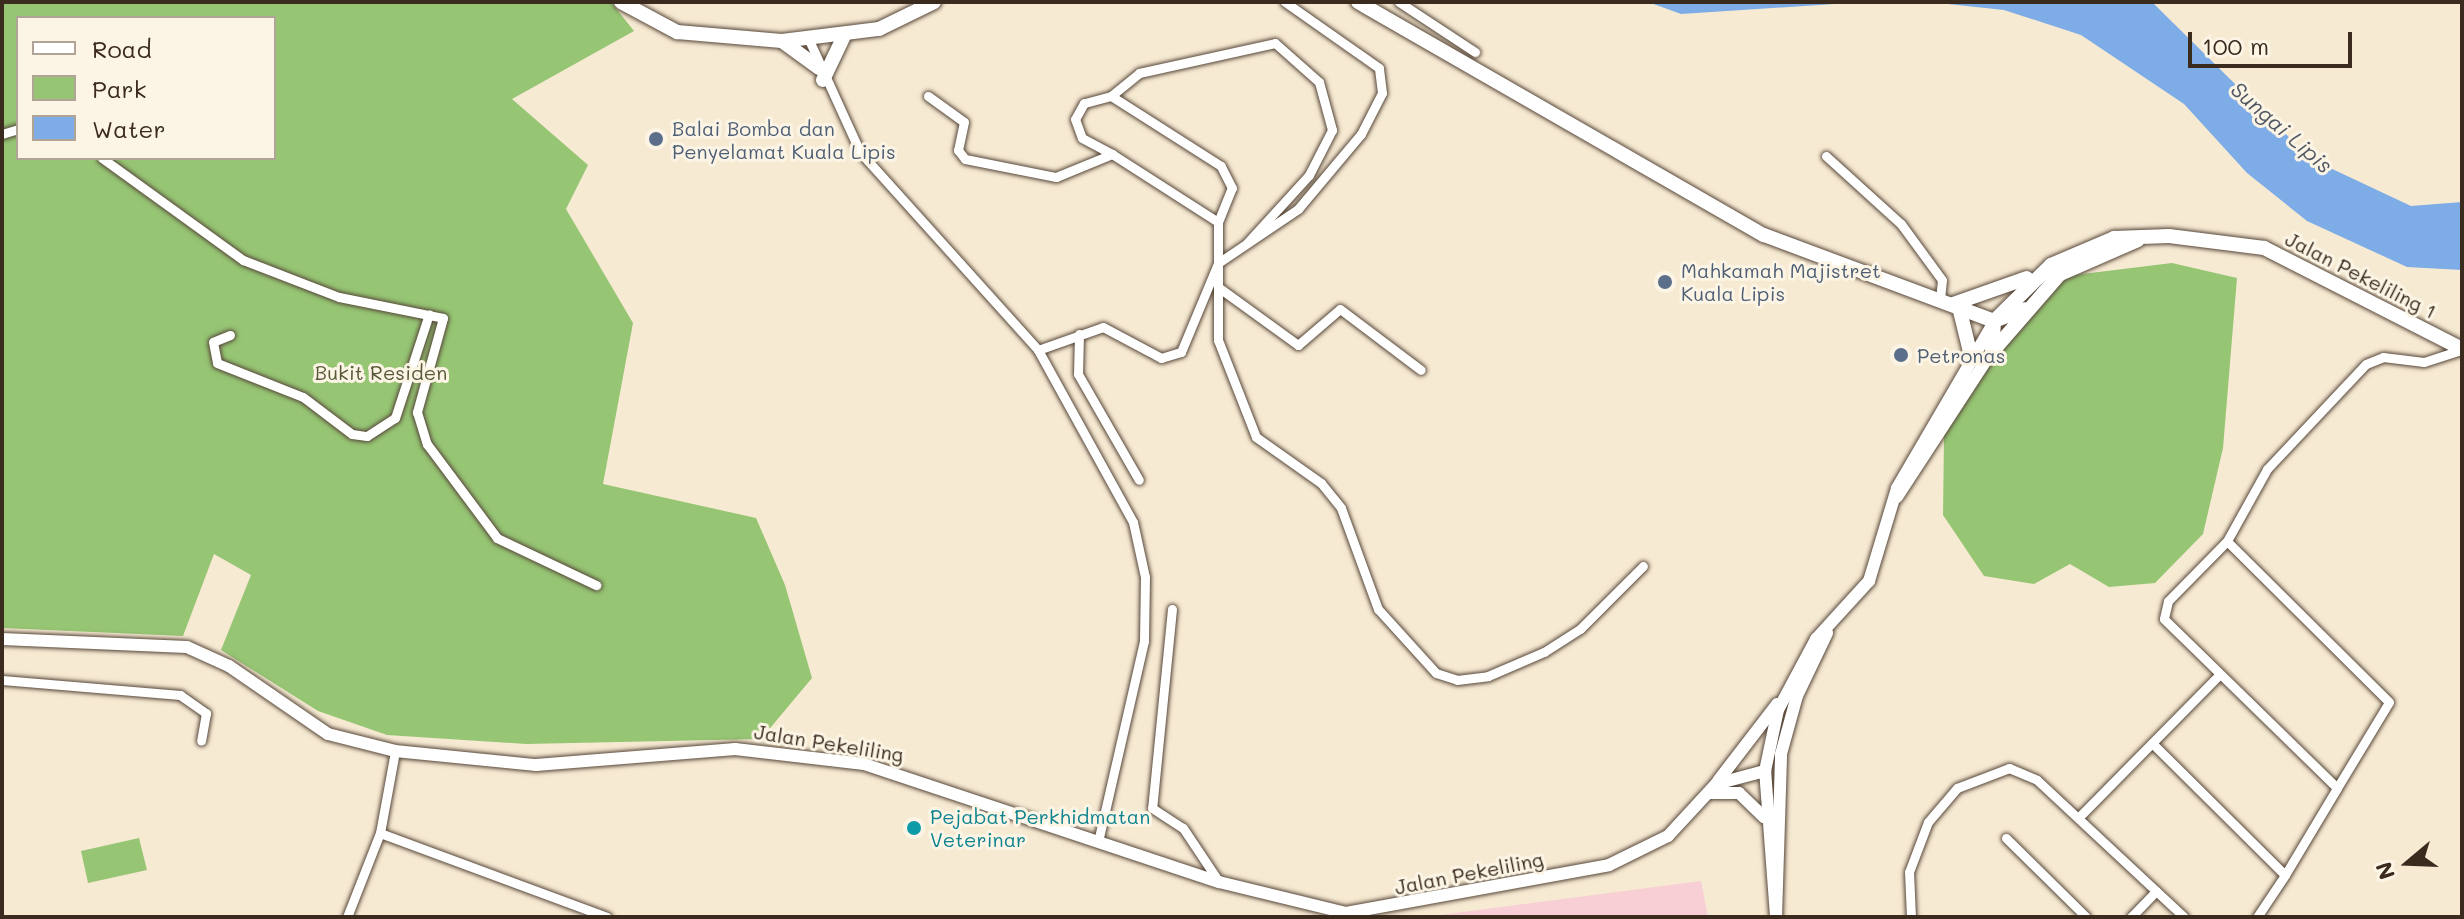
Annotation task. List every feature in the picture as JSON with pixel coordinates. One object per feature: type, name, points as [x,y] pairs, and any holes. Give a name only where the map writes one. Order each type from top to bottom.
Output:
[{"type":"main road","points":[[621,2],[677,32],[782,41],[844,36],[896,24],[934,2]]},
{"type":"main road","points":[[1358,2],[1764,235],[1994,321],[2025,309]]},
{"type":"main road","points":[[782,41],[821,74],[844,36]]},
{"type":"main road","name":"Jalan Pekeliling 1","points":[[1951,304],[2114,238],[2264,248],[2462,349]]},
{"type":"main road","points":[[1992,351],[2025,309],[2060,274],[2144,238]]},
{"type":"main road","points":[[1992,351],[1994,321],[2051,265]]},
{"type":"main road","points":[[1951,304],[1971,356]]},
{"type":"street","points":[[1038,350],[1079,334],[1119,329],[1150,353],[1175,356],[1192,340],[1218,263],[1298,209],[1361,134],[1384,83],[1379,68],[1285,2]]},
{"type":"street","points":[[1399,2],[1475,52]]},
{"type":"street","points":[[809,40],[821,74],[877,176],[1038,350],[1122,494],[1145,577],[1137,695],[1098,842]]},
{"type":"street","points":[[1218,222],[1082,138],[1075,119],[1084,103],[1111,96],[1139,73],[1256,42],[1282,45],[1305,64],[1333,114],[1327,147],[1243,248]]},
{"type":"street","points":[[928,96],[960,116],[959,154],[982,165],[999,161],[1056,177],[1112,154]]},
{"type":"street","points":[[1111,96],[1225,171],[1232,188],[1218,222],[1218,340],[1256,437],[1321,483],[1341,508],[1378,609],[1436,673],[1457,680],[1488,676],[1544,652],[1580,629],[1643,566]]},
{"type":"street","points":[[1826,156],[1901,224],[1942,280],[1951,304]]},
{"type":"street","points":[[105,160],[243,260],[339,297],[429,314],[446,323],[417,412],[427,444],[497,538],[596,585]]},
{"type":"street","points":[[1218,287],[1298,345],[1340,309],[1421,370]]},
{"type":"street","points":[[230,335],[213,342],[217,363],[303,397],[352,434],[367,436],[395,418],[429,314]]},
{"type":"street","points":[[1776,917],[1777,797],[1781,754],[1797,696],[1827,633],[1869,581],[1897,497],[1971,356],[1994,321]]},
{"type":"street","points":[[1079,334],[1078,374],[1139,480]]},
{"type":"street","points":[[2337,788],[2220,674],[2164,614],[2227,541],[2267,469],[2366,364],[2383,357],[2424,362],[2462,349]]},
{"type":"street","points":[[1897,497],[1992,351]]},
{"type":"street","points":[[2227,541],[2389,702],[2257,917]]},
{"type":"street","points":[[1172,609],[1152,808],[1183,828],[1219,882]]},
{"type":"street","points":[[1776,917],[1765,820],[1765,771],[1785,694],[1816,639],[1827,633]]},
{"type":"street","name":"Jalan Pekeliling","points":[[2,639],[187,647],[229,666],[328,734],[395,751],[536,765],[672,750],[770,752],[893,770],[1219,882],[1346,913],[1445,899],[1632,858],[1668,836],[1712,789],[1785,694]]},
{"type":"street","points":[[2079,817],[2220,674]]},
{"type":"street","points":[[2,680],[180,695],[206,713],[201,741]]},
{"type":"street","points":[[2153,744],[2285,875]]},
{"type":"street","points":[[347,917],[380,833],[395,751]]},
{"type":"street","points":[[1712,789],[1765,771],[1781,754]]},
{"type":"street","points":[[1911,917],[1915,846],[1957,788],[2018,770],[2079,817],[2184,917]]},
{"type":"street","points":[[1765,771],[1777,797]]},
{"type":"street","points":[[1712,789],[1739,793],[1765,820]]},
{"type":"street","points":[[380,833],[607,917]]},
{"type":"street","points":[[2006,838],[2086,917]]},
{"type":"street","points":[[2131,917],[2156,891]]},
{"type":"shaded area","points":[[1701,881],[1708,917],[1425,917]]},
{"type":"green space","name":"Bukit Residen","points":[[2,2],[611,2],[634,31],[512,99],[588,165],[566,209],[633,323],[603,484],[756,518],[785,585],[812,678],[761,739],[526,744],[387,735],[318,711],[221,650],[251,575],[214,554],[183,636],[2,628]]},
{"type":"green space","points":[[2172,263],[2237,278],[2223,448],[2203,534],[2155,583],[2109,587],[2070,564],[2034,584],[1984,576],[1943,515],[1944,436],[1989,362],[2066,276]]},
{"type":"green space","points":[[139,838],[147,870],[88,883],[81,851]]},
{"type":"water","points":[[1648,2],[1865,2],[1681,14]]},
{"type":"water","points":[[1929,2],[2152,2],[2311,159],[2411,206],[2462,202],[2462,270],[2407,267],[2307,221],[2247,173],[2184,104],[2081,35],[2004,10]]},
{"type":"place","name":"Balai Bomba dan Penyelamat Kuala Lipis","points":[[656,139]]},
{"type":"place","name":"Mahkamah Majistret Kuala Lipis","points":[[1665,282]]},
{"type":"place","name":"Petronas","points":[[1901,355]]},
{"type":"place","name":"Pejabat Perkhidmatan Veterinar","points":[[914,828]]},
{"type":"water label","name":"Sungai Lipis","points":[[2282,127]]}]
